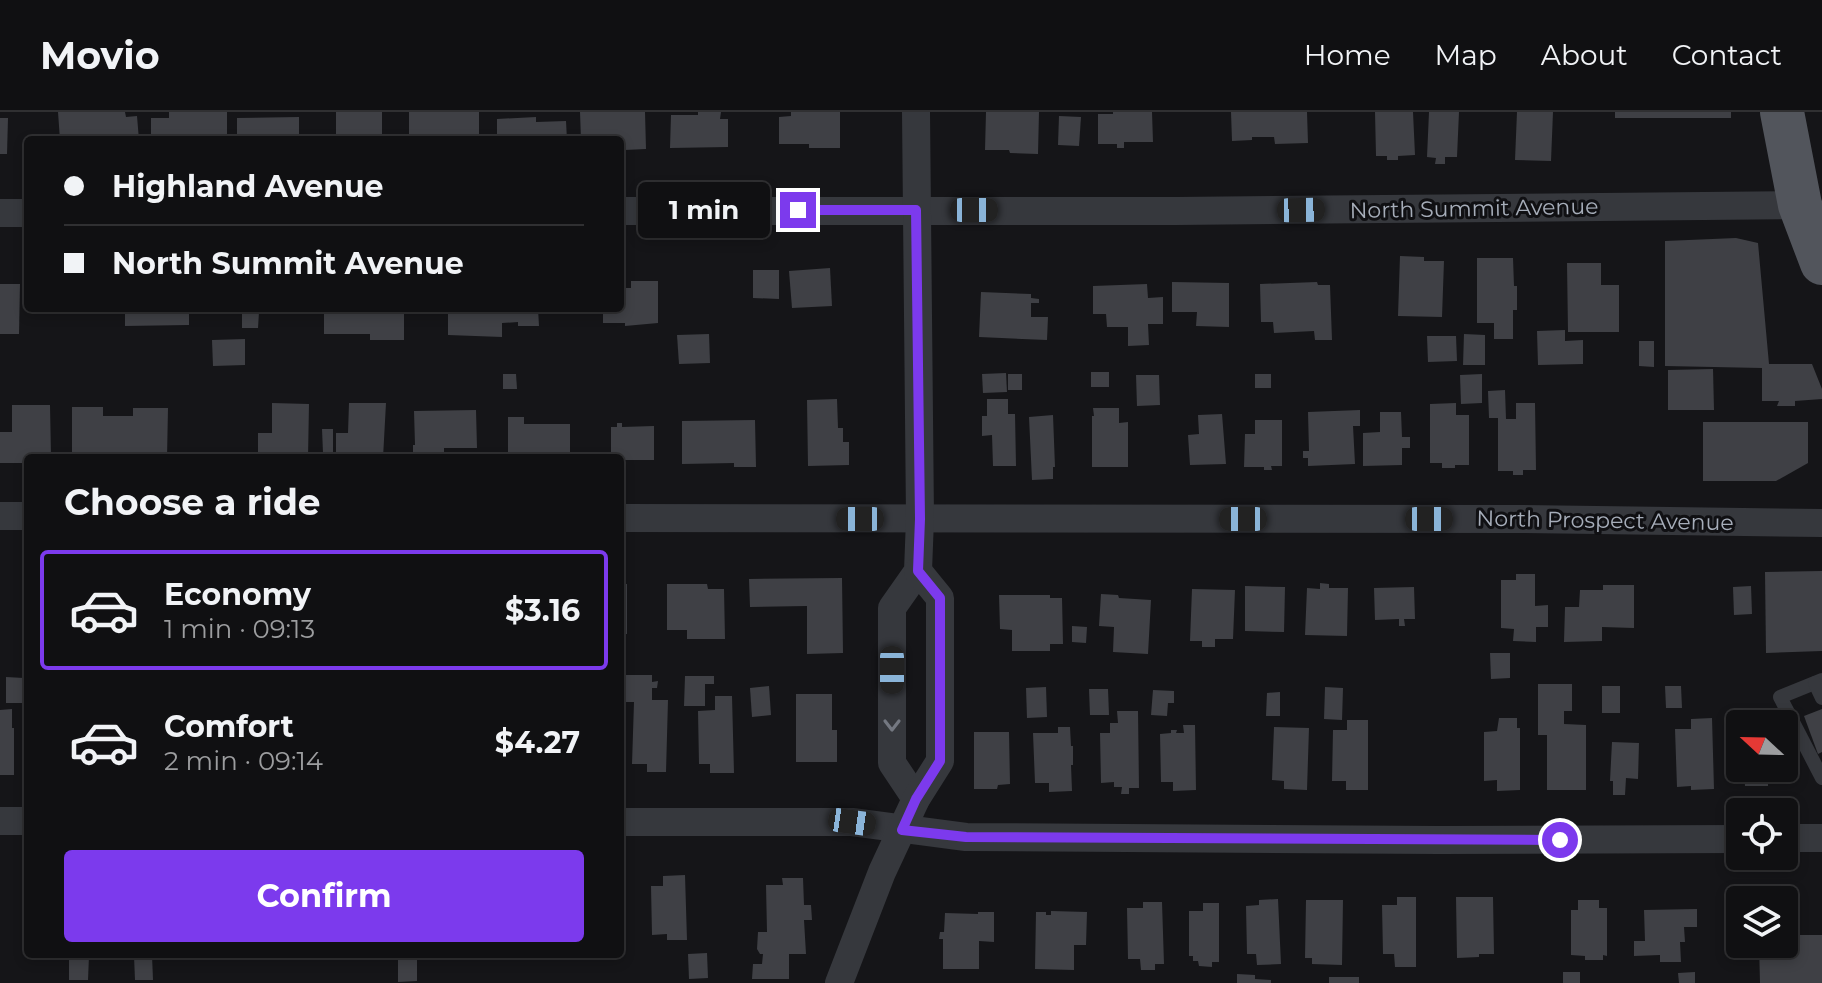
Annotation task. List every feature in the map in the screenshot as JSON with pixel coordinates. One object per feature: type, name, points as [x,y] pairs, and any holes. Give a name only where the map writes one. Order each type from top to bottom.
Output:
[{"type":"main road","points":[[1782,112],[1800,205],[1822,263]]},
{"type":"street","points":[[916,112],[918,571],[892,608],[892,763],[916,799]]},
{"type":"street","name":"North Summit Avenue","points":[[624,211],[1177,211],[1800,205]]},
{"type":"street","points":[[0,213],[24,213]]},
{"type":"street","points":[[0,516],[24,516]]},
{"type":"street","name":"North Prospect Avenue","points":[[624,518],[1522,519],[1822,523]]},
{"type":"street","points":[[839,983],[882,872],[916,799],[940,761],[940,598],[918,571]]},
{"type":"street","points":[[0,821],[24,821]]},
{"type":"street","points":[[624,822],[852,822],[966,837],[1726,839]]},
{"type":"street","points":[[1798,838],[1822,838]]},
{"type":"lane","points":[[1822,698],[1819,682],[1780,697],[1822,778]]},
{"type":"building","points":[[58,112],[125,112],[126,117],[137,116],[139,136],[60,136]]},
{"type":"building","points":[[169,112],[227,112],[227,134],[151,136],[151,118],[169,118]]},
{"type":"building","points":[[336,112],[382,112],[382,136],[336,136]]},
{"type":"building","points":[[409,112],[479,112],[479,136],[409,136]]},
{"type":"building","points":[[580,112],[645,112],[646,149],[625,150],[624,136],[581,136]]},
{"type":"building","points":[[698,112],[721,112],[720,119],[728,119],[728,147],[670,148],[671,115],[698,115]]},
{"type":"building","points":[[791,112],[840,112],[840,148],[779,144],[779,117],[791,116]]},
{"type":"building","points":[[986,112],[1039,112],[1038,154],[985,150]]},
{"type":"building","points":[[1152,112],[1153,142],[1124,142],[1124,148],[1117,148],[1117,144],[1098,144],[1098,114]]},
{"type":"building","points":[[1231,112],[1307,112],[1308,143],[1275,144],[1274,137],[1232,141]]},
{"type":"building","points":[[1375,112],[1413,112],[1415,155],[1398,156],[1398,160],[1376,156]]},
{"type":"building","points":[[1429,112],[1459,112],[1457,157],[1445,157],[1445,164],[1435,164],[1436,158],[1427,157]]},
{"type":"building","points":[[1517,112],[1553,112],[1551,161],[1515,160]]},
{"type":"building","points":[[1615,112],[1731,112],[1731,118],[1615,118]]},
{"type":"building","points":[[1059,116],[1081,117],[1079,146],[1058,145]]},
{"type":"building","points":[[299,117],[299,136],[237,136],[237,118]]},
{"type":"building","points":[[536,117],[536,122],[566,121],[567,136],[497,136],[497,119]]},
{"type":"building","points":[[0,118],[8,118],[7,154],[0,154]]},
{"type":"building","points":[[1736,238],[1758,243],[1769,364],[1812,364],[1822,389],[1822,399],[1795,401],[1795,406],[1777,406],[1779,401],[1762,401],[1762,368],[1665,366],[1665,241]]},
{"type":"building","points":[[1400,256],[1444,261],[1442,317],[1398,316]]},
{"type":"building","points":[[1477,258],[1513,258],[1517,310],[1513,310],[1513,339],[1494,339],[1494,323],[1477,323]]},
{"type":"building","points":[[1567,263],[1601,263],[1601,285],[1619,285],[1619,332],[1568,332]]},
{"type":"building","points":[[830,268],[832,306],[792,308],[789,271]]},
{"type":"building","points":[[753,270],[779,270],[779,299],[753,298]]},
{"type":"building","points":[[631,281],[658,281],[658,323],[625,326],[625,323],[603,323],[603,312],[624,312],[624,288],[631,288]]},
{"type":"building","points":[[1172,282],[1229,283],[1229,327],[1196,326],[1197,312],[1172,312]]},
{"type":"building","points":[[1317,282],[1318,285],[1330,285],[1332,340],[1315,340],[1314,331],[1274,333],[1273,322],[1261,322],[1260,284]]},
{"type":"building","points":[[0,284],[20,284],[19,334],[0,334]]},
{"type":"building","points":[[1147,284],[1148,298],[1163,297],[1163,324],[1148,324],[1149,345],[1128,346],[1128,327],[1107,327],[1106,314],[1093,314],[1093,286]]},
{"type":"building","points":[[981,292],[1031,294],[1031,298],[1039,299],[1039,303],[1031,303],[1031,317],[1048,317],[1047,340],[979,337]]},
{"type":"building","points":[[125,312],[189,312],[189,325],[125,326]]},
{"type":"building","points":[[242,312],[259,312],[258,328],[242,328]]},
{"type":"building","points":[[324,312],[404,312],[404,340],[370,340],[370,334],[324,334]]},
{"type":"building","points":[[448,312],[538,312],[539,326],[502,323],[502,337],[448,335]]},
{"type":"building","points":[[1565,330],[1565,341],[1583,340],[1583,364],[1538,365],[1537,331]]},
{"type":"building","points":[[709,334],[710,363],[679,364],[677,335]]},
{"type":"building","points":[[1464,334],[1485,335],[1485,365],[1463,365]]},
{"type":"building","points":[[1427,336],[1456,336],[1457,361],[1428,362]]},
{"type":"building","points":[[245,339],[245,365],[213,366],[212,340]]},
{"type":"building","points":[[1639,341],[1654,341],[1654,367],[1639,366]]},
{"type":"building","points":[[1713,369],[1714,410],[1668,410],[1668,370]]},
{"type":"building","points":[[1091,372],[1109,372],[1109,387],[1091,387]]},
{"type":"building","points":[[1006,373],[1007,392],[983,393],[982,374]]},
{"type":"building","points":[[503,374],[516,374],[517,389],[503,389]]},
{"type":"building","points":[[1008,374],[1022,374],[1022,390],[1008,390]]},
{"type":"building","points":[[1255,374],[1271,374],[1271,388],[1255,388]]},
{"type":"building","points":[[1482,374],[1482,403],[1461,404],[1460,375]]},
{"type":"building","points":[[1136,375],[1159,375],[1160,405],[1137,406]]},
{"type":"building","points":[[1505,390],[1506,419],[1516,419],[1516,403],[1535,403],[1536,470],[1523,470],[1523,475],[1498,471],[1498,418],[1489,418],[1488,391]]},
{"type":"building","points":[[837,399],[838,428],[843,428],[843,442],[849,442],[849,465],[808,466],[807,400]]},
{"type":"building","points":[[987,399],[1008,399],[1008,414],[1015,414],[1016,466],[993,466],[992,435],[982,436],[982,416],[987,416]]},
{"type":"building","points":[[272,403],[309,404],[308,454],[258,454],[258,433],[272,433]]},
{"type":"building","points":[[349,403],[386,403],[383,454],[336,454],[336,433],[348,433]]},
{"type":"building","points":[[1456,403],[1456,415],[1469,415],[1469,465],[1442,468],[1442,463],[1430,463],[1430,404]]},
{"type":"building","points":[[12,405],[50,405],[51,454],[24,454],[24,463],[0,463],[0,432],[12,432]]},
{"type":"building","points":[[72,407],[103,407],[103,416],[133,416],[133,408],[168,408],[167,454],[72,454]]},
{"type":"building","points":[[1093,408],[1119,408],[1119,423],[1128,422],[1128,467],[1092,467]]},
{"type":"building","points":[[476,410],[477,448],[444,448],[444,453],[413,454],[414,411]]},
{"type":"building","points":[[1360,410],[1360,426],[1353,426],[1355,464],[1308,466],[1308,458],[1303,458],[1303,451],[1309,451],[1308,412]]},
{"type":"building","points":[[1380,412],[1401,412],[1402,437],[1410,437],[1410,448],[1402,448],[1402,465],[1363,466],[1363,433],[1380,432]]},
{"type":"building","points":[[1222,414],[1226,464],[1190,465],[1188,435],[1199,434],[1198,415]]},
{"type":"building","points":[[1053,415],[1053,479],[1032,480],[1029,417]]},
{"type":"building","points":[[508,417],[524,417],[524,424],[570,424],[570,454],[508,454]]},
{"type":"building","points":[[755,420],[756,467],[734,467],[734,463],[682,464],[682,421]]},
{"type":"building","points":[[1255,420],[1282,420],[1282,466],[1271,466],[1272,470],[1244,467],[1245,434],[1255,434]]},
{"type":"building","points":[[1703,422],[1808,422],[1808,463],[1776,481],[1703,481]]},
{"type":"building","points":[[617,423],[622,423],[622,427],[654,426],[654,460],[624,460],[624,454],[611,454],[611,427],[617,427]]},
{"type":"building","points":[[322,429],[333,429],[333,453],[323,453]]},
{"type":"building","points":[[1822,571],[1822,651],[1766,653],[1765,572]]},
{"type":"building","points":[[1516,574],[1535,574],[1535,606],[1548,605],[1548,627],[1536,627],[1536,642],[1513,641],[1514,629],[1501,628],[1501,580],[1516,580]]},
{"type":"building","points":[[842,578],[843,653],[807,654],[807,606],[750,607],[749,579]]},
{"type":"building","points":[[1320,583],[1329,584],[1329,588],[1348,588],[1347,636],[1305,635],[1307,588],[1320,589]]},
{"type":"building","points":[[624,584],[627,584],[627,634],[624,634]]},
{"type":"building","points":[[667,584],[707,584],[708,589],[724,589],[725,639],[687,639],[687,630],[667,630]]},
{"type":"building","points":[[1603,585],[1634,585],[1634,628],[1602,627],[1602,641],[1564,642],[1565,607],[1579,607],[1580,590],[1603,590]]},
{"type":"building","points":[[22,586],[24,586],[24,621]]},
{"type":"building","points":[[1245,586],[1285,587],[1284,632],[1245,631]]},
{"type":"building","points":[[1751,586],[1752,614],[1734,615],[1733,587]]},
{"type":"building","points":[[1414,587],[1415,619],[1404,619],[1405,626],[1399,626],[1399,619],[1375,620],[1374,588]]},
{"type":"building","points":[[1192,589],[1235,590],[1233,639],[1215,639],[1215,647],[1202,647],[1202,641],[1190,641]]},
{"type":"building","points":[[1101,594],[1151,600],[1148,654],[1113,652],[1114,627],[1099,626]]},
{"type":"building","points":[[999,595],[1050,595],[1050,598],[1062,598],[1063,644],[1050,644],[1050,651],[1012,651],[1012,630],[1000,629]]},
{"type":"building","points":[[1072,626],[1087,627],[1086,643],[1072,642]]},
{"type":"building","points":[[1490,653],[1510,653],[1510,678],[1491,679]]},
{"type":"building","points":[[624,675],[652,675],[652,682],[658,681],[657,688],[652,688],[652,700],[668,700],[666,772],[647,772],[647,764],[632,764],[634,702],[624,702]]},
{"type":"building","points":[[685,676],[714,676],[714,684],[705,684],[705,706],[684,706]]},
{"type":"building","points":[[6,677],[24,678],[24,703],[6,703]]},
{"type":"building","points":[[1538,684],[1572,684],[1572,711],[1564,711],[1564,724],[1586,725],[1586,790],[1547,790],[1547,735],[1538,735]]},
{"type":"building","points":[[769,686],[771,715],[752,717],[750,688]]},
{"type":"building","points":[[1602,686],[1620,686],[1620,713],[1602,713]]},
{"type":"building","points":[[1665,686],[1681,686],[1682,708],[1666,708]]},
{"type":"building","points":[[1046,687],[1047,717],[1027,718],[1026,688]]},
{"type":"building","points":[[1325,687],[1343,688],[1342,720],[1324,719]]},
{"type":"building","points":[[1089,689],[1108,689],[1109,715],[1090,715]]},
{"type":"building","points":[[1153,690],[1174,691],[1174,703],[1168,703],[1167,716],[1151,715]]},
{"type":"building","points":[[1280,692],[1280,716],[1266,716],[1267,693]]},
{"type":"building","points":[[796,694],[832,694],[832,730],[837,730],[837,762],[796,762]]},
{"type":"building","points":[[715,696],[732,696],[734,773],[710,773],[710,764],[699,764],[698,711],[715,710]]},
{"type":"building","points":[[12,709],[14,775],[0,775],[0,710]]},
{"type":"building","points":[[1822,709],[1822,752],[1818,754],[1804,716]]},
{"type":"building","points":[[1117,711],[1138,711],[1139,788],[1129,788],[1129,794],[1121,794],[1122,787],[1114,787],[1114,782],[1101,783],[1100,733],[1110,733],[1110,723],[1118,723]]},
{"type":"building","points":[[1499,718],[1517,718],[1517,728],[1520,728],[1520,790],[1497,791],[1497,780],[1484,781],[1484,732],[1497,731]]},
{"type":"building","points":[[1712,718],[1714,789],[1677,787],[1675,729],[1691,729],[1691,719]]},
{"type":"building","points":[[1347,720],[1368,720],[1368,790],[1346,790],[1346,781],[1332,781],[1333,730],[1347,730]]},
{"type":"building","points":[[1183,725],[1195,725],[1196,790],[1173,791],[1173,782],[1161,782],[1160,734],[1171,733],[1171,730],[1184,733]]},
{"type":"building","points":[[1058,727],[1070,727],[1073,746],[1072,791],[1049,792],[1049,783],[1035,783],[1033,733],[1058,733]]},
{"type":"building","points":[[1274,727],[1309,728],[1307,790],[1284,789],[1284,781],[1272,780]]},
{"type":"building","points":[[974,732],[1009,732],[1010,784],[998,785],[997,789],[974,789]]},
{"type":"building","points":[[1612,742],[1639,743],[1638,779],[1626,778],[1625,795],[1613,795],[1613,781],[1610,781]]},
{"type":"building","points":[[1745,782],[1768,782],[1768,786],[1745,786]]},
{"type":"building","points":[[685,875],[687,940],[667,940],[667,934],[652,935],[651,886],[663,886],[663,876]]},
{"type":"building","points":[[782,878],[803,878],[804,905],[811,905],[812,920],[804,920],[806,954],[789,954],[789,979],[752,979],[753,964],[762,964],[763,954],[757,949],[758,932],[767,932],[766,885],[783,885]]},
{"type":"building","points":[[1397,897],[1416,897],[1416,967],[1395,967],[1394,954],[1383,954],[1382,905],[1397,905]]},
{"type":"building","points":[[1456,897],[1493,897],[1494,954],[1457,958]]},
{"type":"building","points":[[1278,899],[1281,964],[1257,965],[1256,954],[1247,954],[1246,906],[1259,905],[1259,900]]},
{"type":"building","points":[[1306,900],[1343,900],[1342,965],[1312,964],[1312,958],[1305,958]]},
{"type":"building","points":[[1578,900],[1599,900],[1599,908],[1607,908],[1607,956],[1603,955],[1603,960],[1585,960],[1585,956],[1571,955],[1571,910],[1578,910]]},
{"type":"building","points":[[1143,902],[1162,902],[1164,964],[1155,964],[1155,970],[1141,970],[1140,959],[1128,959],[1127,908],[1143,908]]},
{"type":"building","points":[[1203,903],[1219,903],[1219,962],[1212,962],[1212,967],[1199,966],[1198,961],[1193,961],[1193,956],[1189,956],[1189,911],[1203,911]]},
{"type":"building","points":[[1697,909],[1697,927],[1684,927],[1685,942],[1680,942],[1681,962],[1660,962],[1660,955],[1634,956],[1634,941],[1645,941],[1644,910]]},
{"type":"building","points":[[1051,911],[1087,912],[1086,945],[1074,945],[1074,970],[1035,969],[1036,912],[1051,915]]},
{"type":"building","points":[[994,912],[994,942],[979,941],[979,969],[943,969],[943,939],[939,939],[940,932],[944,932],[945,913]]},
{"type":"building","points":[[1798,935],[1822,935],[1822,983],[1760,983],[1759,958],[1798,958]]},
{"type":"building","points":[[707,953],[708,978],[689,979],[688,954]]},
{"type":"building","points":[[69,958],[89,958],[88,980],[69,980]]},
{"type":"building","points":[[134,958],[152,958],[153,980],[135,980]]},
{"type":"building","points":[[398,958],[417,958],[417,981],[398,982]]},
{"type":"building","points":[[1563,972],[1580,972],[1580,983],[1563,983]]},
{"type":"building","points":[[1695,972],[1695,983],[1679,983],[1678,973]]},
{"type":"building","points":[[1237,974],[1255,975],[1255,979],[1271,980],[1271,983],[1237,983]]},
{"type":"building","points":[[1329,977],[1359,977],[1359,983],[1329,983]]},
{"type":"route","points":[[798,210],[916,210],[918,571],[940,598],[940,761],[916,799],[902,830],[966,837],[1560,840]]}]
